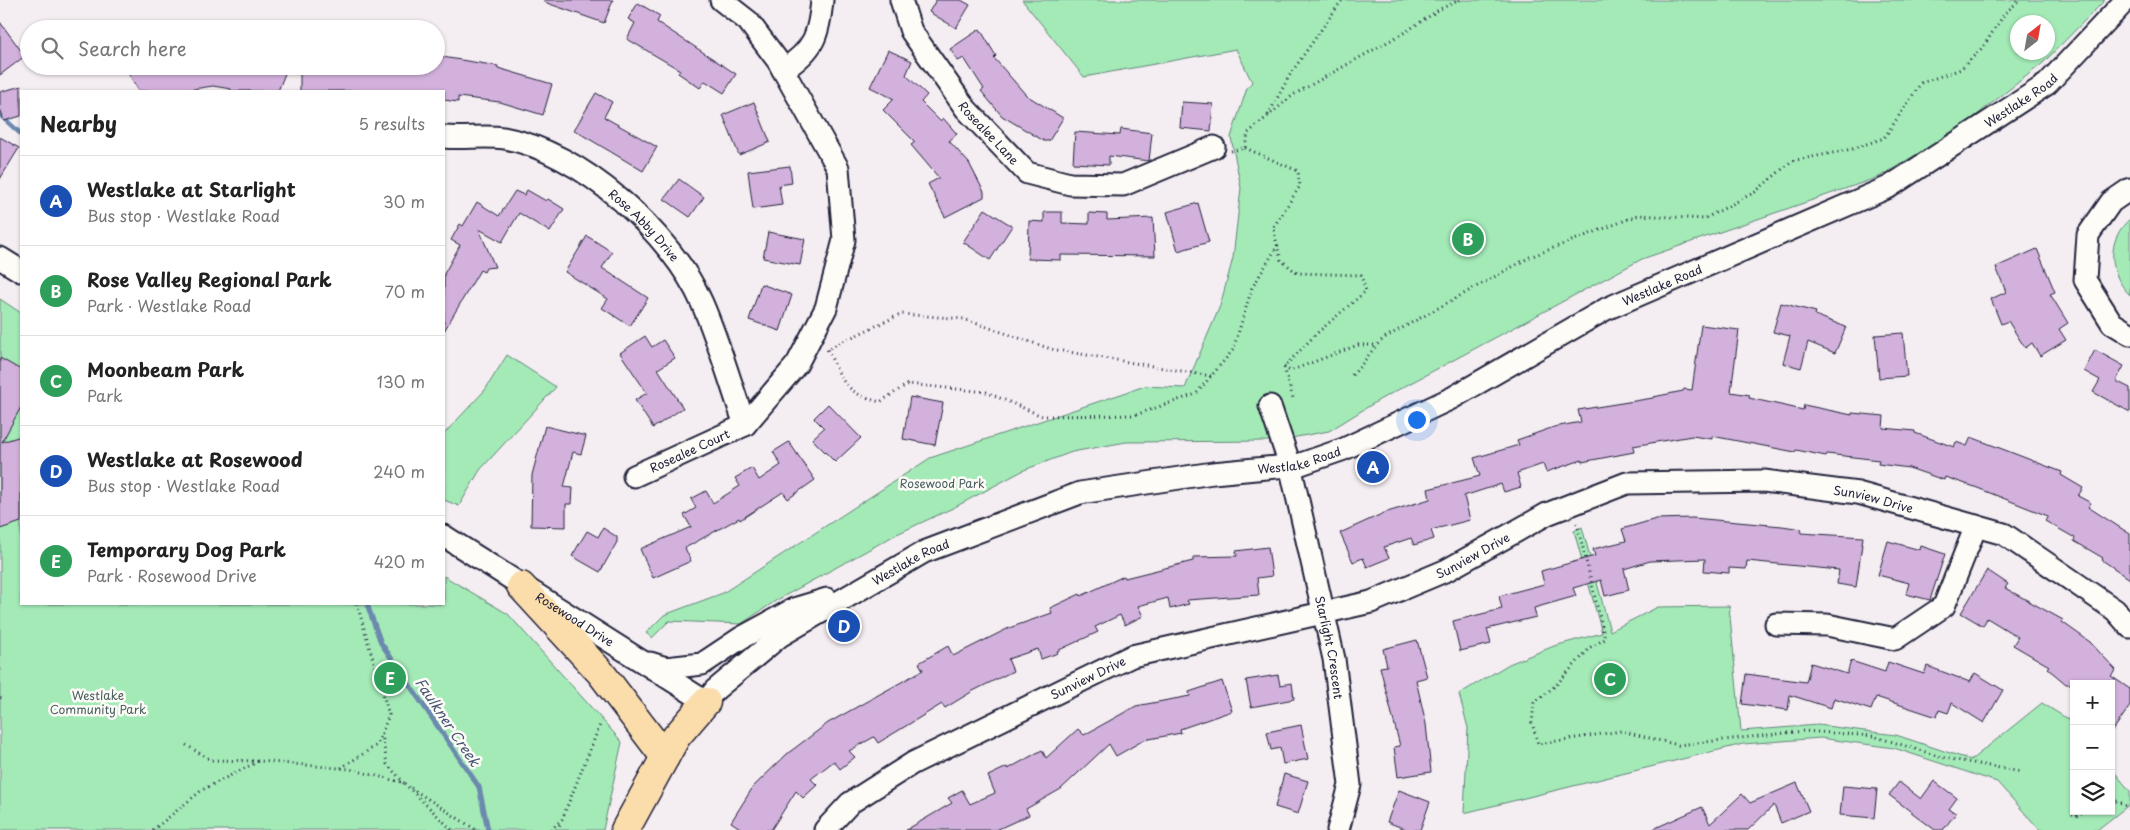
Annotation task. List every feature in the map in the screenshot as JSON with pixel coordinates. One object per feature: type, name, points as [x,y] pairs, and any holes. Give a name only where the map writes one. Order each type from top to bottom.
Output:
[{"type":"main road","points":[[521,586],[601,673],[665,757]]},
{"type":"main road","name":"Westlake Road","points":[[625,830],[676,737],[706,702]]},
{"type":"street","points":[[721,0],[748,21],[783,70],[838,168],[844,240],[826,308],[797,364],[745,425]]},
{"type":"street","points":[[783,70],[795,62],[819,30],[822,0]]},
{"type":"street","name":"Rosealee Lane","points":[[902,0],[911,31],[966,109],[1027,172],[1070,184],[1123,185],[1214,147]]},
{"type":"street","name":"Westlake Road","points":[[706,702],[715,690],[780,636],[924,552],[1080,493],[1213,473],[1290,465],[1344,449],[1452,398],[1606,308],[1889,187],[2047,84],[2126,0]]},
{"type":"street","name":"Rose Abby Drive","points":[[446,143],[504,138],[546,152],[586,173],[642,219],[670,249],[702,302],[745,425]]},
{"type":"street","points":[[2130,189],[2111,202],[2088,234],[2085,280],[2112,323],[2130,334]]},
{"type":"street","points":[[0,258],[20,270]]},
{"type":"street","name":"Starlight Crescent","points":[[1270,406],[1290,465],[1334,659],[1350,785],[1338,830]]},
{"type":"street","name":"Rosealee Court","points":[[634,476],[745,425]]},
{"type":"street","name":"Sunview Drive","points":[[824,830],[850,803],[913,764],[1132,656],[1371,602],[1447,570],[1547,514],[1627,483],[1764,482],[1858,493],[2004,534],[2116,610],[2130,627]]},
{"type":"street","points":[[1776,624],[1828,624],[1895,639],[1944,606],[1976,526]]},
{"type":"street","name":"Rosewood Drive","points":[[445,537],[706,702]]},
{"type":"street","points":[[639,660],[666,668],[702,664],[741,638],[794,609],[860,589]]},
{"type":"path","points":[[1267,115],[1291,73],[1342,0]]},
{"type":"path","points":[[1245,148],[1248,133],[1293,95],[1407,31],[1440,9],[1460,0]]},
{"type":"path","points":[[1352,375],[1366,362],[1374,346],[1530,257],[1639,214],[1704,219],[1754,192],[1792,161],[1852,149],[1884,138],[1922,83],[1960,69],[1983,46],[2005,13],[2020,0]]},
{"type":"path","points":[[1214,147],[1227,152],[1245,148],[1298,170],[1300,186],[1273,228],[1281,260],[1297,273],[1361,275],[1366,291],[1317,333],[1284,367]]},
{"type":"path","points":[[1211,376],[1051,349],[964,320],[901,314],[827,349],[845,385],[860,397],[880,402],[908,384],[986,392],[1042,416],[1135,415],[1196,394],[1233,350],[1252,288],[1278,245]]},
{"type":"path","points":[[1284,367],[1290,371],[1358,344],[1374,346]]},
{"type":"path","points":[[1284,367],[1294,398]]},
{"type":"path","points":[[1572,504],[1605,639],[1591,646],[1555,686],[1534,703],[1532,723],[1538,744],[1620,731],[1678,745],[1804,731],[1873,736],[1945,758],[2022,772]]},
{"type":"path","points":[[340,768],[377,745],[389,715],[357,605]]},
{"type":"path","points":[[557,830],[600,725]]},
{"type":"path","points":[[382,733],[387,764],[452,830]]},
{"type":"path","points":[[186,745],[210,760],[259,761],[340,768],[404,783],[476,830]]},
{"type":"path","points":[[153,830],[202,790],[259,761]]},
{"type":"path","points":[[2115,801],[2130,809]]},
{"type":"path","points":[[551,830],[562,819]]},
{"type":"green space","name":"Rosewood Park","points":[[1022,0],[2105,0],[2055,51],[2055,15],[2010,15],[2010,60],[2046,60],[1959,129],[1879,177],[1642,259],[1379,400],[1329,431],[1275,441],[1126,442],[1072,452],[1024,470],[955,507],[897,534],[777,600],[741,624],[669,621],[652,638],[646,633],[664,615],[723,593],[930,458],[1145,386],[1185,388],[1220,306],[1233,258],[1241,188],[1231,137],[1247,88],[1252,82],[1236,49],[1084,77]]},
{"type":"green space","points":[[2130,219],[2130,295],[2117,277],[2113,257],[2117,236]]},
{"type":"green space","name":"Westlake Community Park","points":[[0,299],[20,312],[20,605],[445,605],[445,577],[508,614],[622,742],[603,830],[0,830]]},
{"type":"green space","points":[[507,355],[556,387],[480,470],[459,506],[445,500],[445,433],[485,390]]},
{"type":"green space","points":[[1582,527],[1610,631],[1658,607],[1729,606],[1741,731],[1818,725],[1896,735],[1971,760],[2042,703],[2070,720],[2070,815],[2115,815],[2115,773],[2130,791],[2130,804],[2097,830],[2040,830],[1997,782],[1894,748],[1820,738],[1743,744],[1464,813],[1468,728],[1459,694],[1509,664],[1554,646],[1602,633],[1574,531]]},
{"type":"building","points":[[544,0],[613,0],[604,23],[544,2]]},
{"type":"building","points":[[936,0],[961,0],[970,5],[956,28],[929,12]]},
{"type":"building","points":[[638,3],[660,16],[657,22],[736,74],[724,93],[705,81],[700,88],[678,73],[680,70],[627,39],[635,23],[628,19]]},
{"type":"building","points":[[0,22],[20,49],[20,60],[0,75]]},
{"type":"building","points":[[980,29],[996,56],[994,58],[1026,95],[1063,118],[1049,141],[1044,141],[1002,116],[981,91],[984,89],[964,58],[958,61],[950,49]]},
{"type":"building","points":[[888,50],[912,61],[906,75],[927,95],[921,102],[940,121],[943,118],[957,134],[949,141],[969,163],[984,192],[984,197],[945,217],[928,184],[939,178],[911,145],[915,142],[883,110],[894,99],[870,87]]},
{"type":"building","points":[[445,57],[498,66],[498,68],[552,84],[543,115],[500,102],[458,97],[458,102],[445,100],[445,90],[300,90],[300,75],[445,75]]},
{"type":"building","points":[[129,75],[284,75],[278,90],[230,90],[213,86],[187,90],[138,90]]},
{"type":"building","points":[[21,86],[20,116],[4,121],[0,107],[0,92]]},
{"type":"building","points":[[596,93],[612,102],[604,117],[657,147],[643,171],[574,130]]},
{"type":"building","points":[[754,102],[770,142],[739,155],[723,115]]},
{"type":"building","points":[[1182,102],[1213,104],[1211,131],[1180,128]]},
{"type":"building","points":[[1121,129],[1152,133],[1149,161],[1109,156],[1109,165],[1073,163],[1075,132],[1120,135]]},
{"type":"building","points":[[0,137],[19,148],[0,179]]},
{"type":"building","points":[[790,166],[792,183],[779,185],[782,205],[753,209],[748,171]]},
{"type":"building","points":[[679,179],[704,197],[690,217],[664,199]]},
{"type":"building","points":[[527,190],[546,201],[548,199],[564,209],[550,232],[519,213],[502,242],[479,229],[495,267],[486,268],[484,272],[480,270],[445,329],[445,272],[460,245],[451,240],[460,224],[463,226],[477,202],[499,216],[515,191],[524,195]]},
{"type":"building","points":[[1198,203],[1209,242],[1178,251],[1167,212]]},
{"type":"building","points":[[985,209],[1012,226],[990,260],[963,242]]},
{"type":"building","points":[[1044,212],[1062,212],[1062,223],[1089,224],[1089,213],[1107,214],[1107,220],[1153,218],[1155,256],[1061,255],[1061,260],[1028,259],[1029,221],[1044,222]]},
{"type":"building","points":[[768,232],[805,239],[800,265],[763,258]]},
{"type":"building","points":[[587,236],[612,252],[602,268],[648,298],[630,326],[602,308],[608,299],[565,272]]},
{"type":"building","points":[[2037,249],[2055,292],[2050,294],[2068,323],[2059,329],[2066,340],[2040,356],[2032,343],[2025,348],[2008,321],[2001,324],[1991,299],[2006,292],[1996,267]]},
{"type":"building","points":[[761,284],[792,295],[780,331],[749,320]]},
{"type":"building","points":[[1781,303],[1816,312],[1815,315],[1846,327],[1835,353],[1808,342],[1801,368],[1783,363],[1790,336],[1773,332]]},
{"type":"building","points":[[1701,325],[1739,330],[1731,392],[1750,395],[1749,398],[1803,410],[1804,405],[1852,415],[1852,413],[1884,416],[1883,428],[1915,431],[1915,433],[1954,447],[1956,442],[1967,446],[1971,437],[2062,472],[2061,475],[2083,488],[2078,496],[2091,503],[2088,507],[2130,534],[2130,579],[2102,560],[2103,558],[2074,541],[2075,538],[2045,521],[2048,516],[1975,487],[1945,477],[1944,480],[1909,468],[1878,464],[1879,460],[1827,454],[1826,456],[1796,450],[1795,452],[1712,436],[1712,439],[1692,436],[1633,446],[1634,452],[1582,462],[1582,460],[1546,472],[1543,464],[1517,473],[1521,487],[1504,492],[1501,484],[1464,496],[1470,520],[1431,530],[1434,539],[1414,545],[1411,538],[1384,547],[1389,558],[1367,567],[1363,558],[1353,562],[1340,533],[1384,513],[1430,499],[1428,489],[1480,476],[1474,458],[1519,445],[1517,440],[1554,427],[1581,422],[1578,410],[1653,398],[1683,391],[1684,389],[1692,390]]},
{"type":"building","points":[[1903,333],[1907,376],[1879,378],[1875,335]]},
{"type":"building","points":[[645,336],[652,347],[663,340],[675,358],[658,369],[683,408],[653,428],[635,400],[647,393],[620,353]]},
{"type":"building","points":[[2095,350],[2124,366],[2116,381],[2130,388],[2130,412],[2093,392],[2100,380],[2084,371]]},
{"type":"building","points":[[0,358],[20,369],[20,409],[2,442],[20,436],[20,522],[0,529]]},
{"type":"building","points":[[910,397],[943,403],[935,445],[903,439]]},
{"type":"building","points":[[828,404],[861,438],[835,462],[812,439],[824,428],[814,418]]},
{"type":"building","points":[[545,426],[586,436],[581,454],[573,452],[564,487],[573,488],[572,504],[566,504],[566,527],[531,526],[532,475]]},
{"type":"building","points":[[789,442],[815,480],[788,499],[783,492],[740,520],[739,518],[685,548],[691,561],[653,578],[640,549],[691,527],[684,515],[696,508],[691,499],[706,491],[713,503],[740,486],[735,478],[752,468],[759,480],[781,465],[773,452]]},
{"type":"building","points":[[1693,518],[1782,526],[1802,529],[1801,533],[1863,537],[1856,587],[1837,584],[1839,570],[1747,561],[1746,569],[1729,568],[1729,573],[1704,571],[1705,559],[1650,561],[1624,569],[1629,590],[1605,596],[1601,580],[1573,588],[1576,596],[1534,608],[1536,617],[1487,629],[1491,644],[1460,651],[1453,621],[1502,609],[1499,596],[1544,584],[1541,571],[1595,556],[1593,549],[1626,541],[1622,529],[1656,519]]},
{"type":"building","points":[[603,528],[617,537],[617,542],[600,572],[572,556],[587,531],[598,537]]},
{"type":"building","points":[[1888,541],[1920,550],[1921,546],[1945,554],[1930,600],[1906,594],[1909,583],[1878,575]]},
{"type":"building","points":[[1268,547],[1272,576],[1257,578],[1259,595],[1187,600],[1189,604],[1170,609],[1168,598],[1138,606],[1143,616],[1125,625],[1120,615],[1095,627],[1098,632],[1057,651],[1058,653],[1041,659],[1038,649],[1008,659],[1013,671],[973,691],[945,708],[942,704],[878,743],[874,737],[849,751],[855,757],[840,769],[834,761],[811,779],[817,785],[803,798],[796,791],[771,830],[743,830],[731,822],[753,787],[787,754],[828,723],[923,670],[919,663],[948,646],[953,656],[1009,628],[1052,613],[1050,608],[1124,576],[1125,578],[1193,561],[1193,557],[1237,556],[1236,551]]},
{"type":"building","points":[[1987,570],[2008,584],[2005,588],[2063,620],[2062,622],[2090,642],[2116,670],[2111,676],[2130,689],[2130,706],[2115,727],[2115,680],[2070,680],[2070,684],[2066,684],[2047,668],[2049,666],[2013,645],[2018,637],[1987,618],[1983,626],[1961,613]]},
{"type":"building","points":[[1417,640],[1427,677],[1416,680],[1426,724],[1431,772],[1398,777],[1394,747],[1400,746],[1380,667],[1387,666],[1383,649]]},
{"type":"building","points":[[1851,661],[1885,672],[1888,662],[1924,674],[1927,666],[1970,682],[1975,673],[2003,690],[1984,723],[1952,703],[1948,713],[1939,710],[1937,717],[1876,697],[1871,710],[1834,698],[1831,708],[1790,695],[1788,710],[1742,704],[1746,674],[1806,682],[1811,663],[1847,674]]},
{"type":"building","points":[[1278,675],[1280,685],[1292,683],[1294,699],[1251,707],[1246,680]]},
{"type":"building","points":[[1222,681],[1232,711],[1180,729],[1181,733],[1144,740],[1116,756],[1109,744],[1061,789],[1026,809],[1029,815],[996,830],[906,830],[952,803],[948,798],[962,790],[970,804],[995,793],[988,776],[1007,767],[1008,769],[1042,750],[1046,758],[1078,729],[1084,735],[1136,706],[1190,696],[1189,692]]},
{"type":"building","points":[[1301,725],[1308,759],[1283,764],[1280,748],[1271,750],[1267,732]]},
{"type":"building","points":[[1284,774],[1308,781],[1298,814],[1275,807]]},
{"type":"building","points":[[1934,781],[1957,798],[1949,809],[1956,813],[1943,830],[1935,830],[1889,795],[1899,782],[1921,799]]},
{"type":"building","points":[[1797,783],[1809,811],[1781,823],[1774,805],[1748,830],[1651,830],[1702,807],[1710,824],[1742,794],[1750,803]]},
{"type":"building","points":[[1843,786],[1877,789],[1874,818],[1840,815]]},
{"type":"building","points":[[1399,790],[1430,802],[1420,830],[1408,830],[1387,822]]},
{"type":"waterway","name":"Faulkner Creek","points":[[0,115],[20,133]]},
{"type":"waterway","name":"Faulkner Creek","points":[[367,605],[381,643],[479,787],[488,830]]},
{"type":"place","name":"Rose Valley Regional Park","points":[[1468,239]]},
{"type":"place","name":"Westlake at Starlight","points":[[1373,467]]},
{"type":"place","name":"Westlake at Rosewood","points":[[844,626]]},
{"type":"place","name":"Temporary Dog Park","points":[[390,678]]},
{"type":"place","name":"Moonbeam Park","points":[[1610,679]]}]
